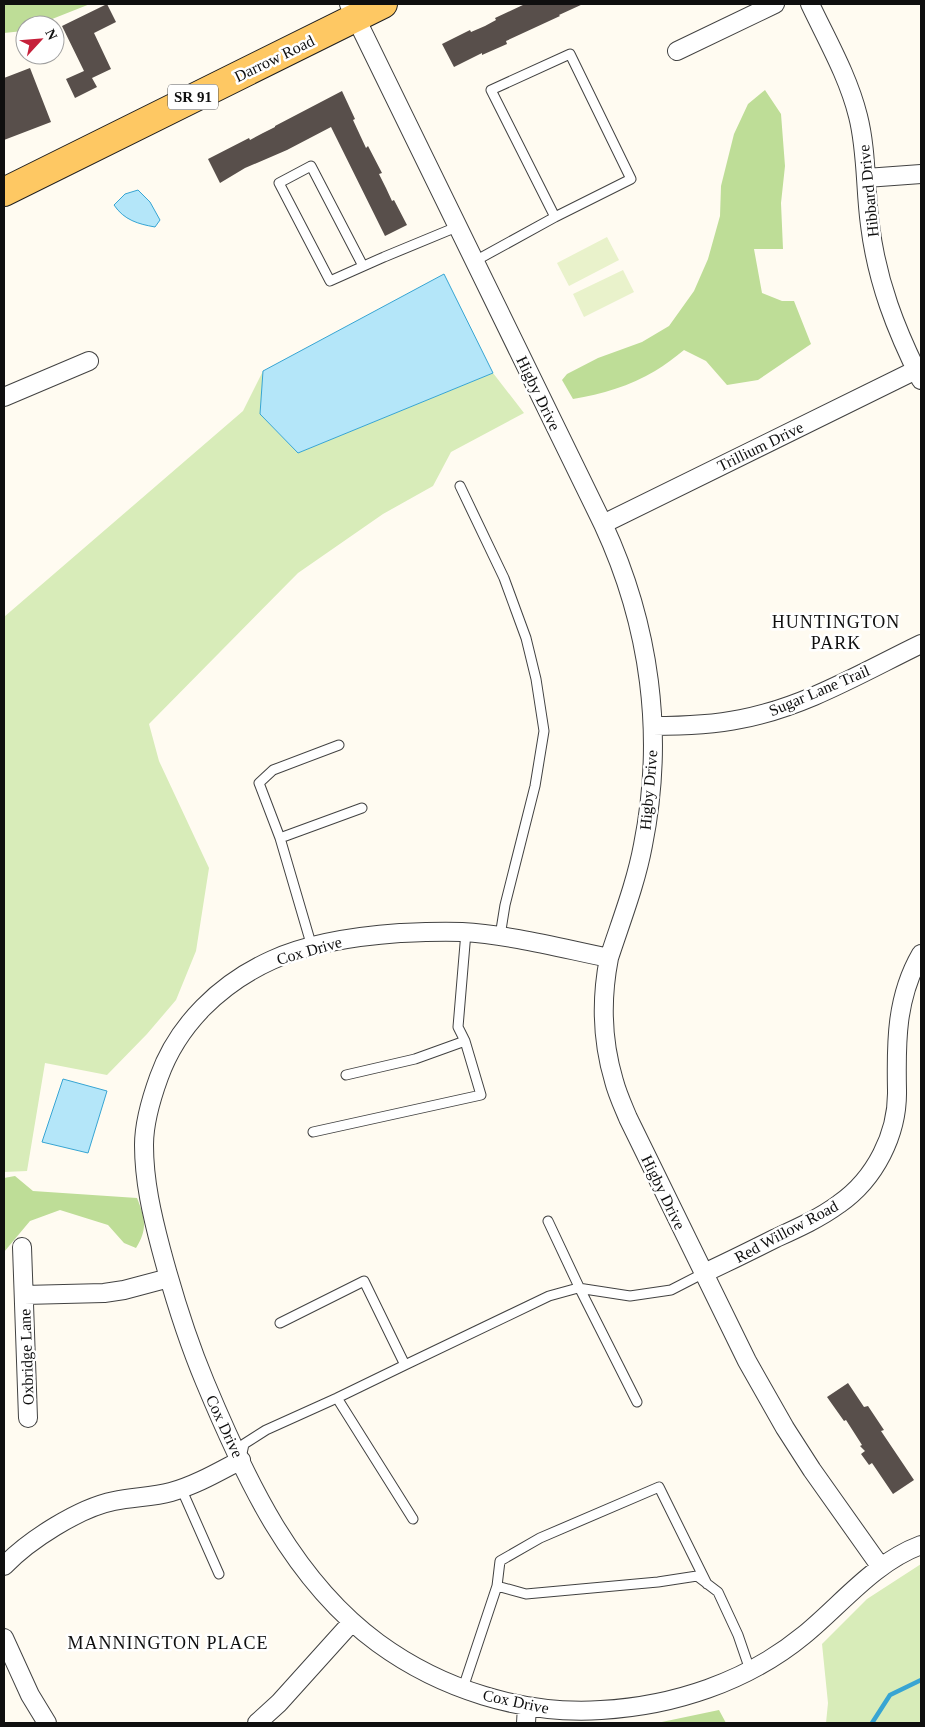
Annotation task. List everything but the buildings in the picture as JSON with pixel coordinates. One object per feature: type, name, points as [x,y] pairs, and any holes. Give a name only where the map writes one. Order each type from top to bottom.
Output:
[{"type":"main road","name":"Darrow Road","points":[[4,192],[352,10],[383,4]]},
{"type":"street","points":[[677,51],[775,4]]},
{"type":"street","name":"Hibbard Drive","points":[[810,4],[847,81],[858,114],[862,132],[870,224],[880,281],[896,326],[919,375]]},
{"type":"street","name":"Higby Drive","points":[[352,10],[618,555],[638,617],[647,661],[653,726],[652,765],[650,802],[643,846],[609,958],[604,989],[606,1048],[614,1082],[628,1118],[747,1361],[785,1428],[812,1470],[880,1566]]},
{"type":"street","points":[[866,178],[921,174]]},
{"type":"street","points":[[4,398],[89,361]]},
{"type":"street","name":"Trillium Drive","points":[[603,524],[919,375]]},
{"type":"street","name":"Sugar Lane Trail","points":[[653,726],[719,723],[770,712],[824,691],[921,644]]},
{"type":"street","name":"Cox Drive","points":[[609,958],[500,936],[466,932],[427,932],[354,938],[312,947],[271,960],[243,975],[218,994],[196,1015],[178,1038],[163,1066],[151,1098],[145,1127],[145,1173],[150,1207],[169,1278],[200,1370],[224,1426],[264,1506],[300,1564],[321,1591],[352,1622],[377,1642],[409,1663],[443,1680],[526,1714],[555,1710],[597,1711],[638,1707],[696,1693],[750,1670],[767,1661],[802,1636],[880,1566],[921,1545]]},
{"type":"street","name":"Red Willow Road","points":[[704,1273],[814,1220],[840,1204],[871,1172],[885,1148],[893,1125],[897,1093],[896,1056],[898,1021],[908,980],[921,954]]},
{"type":"street","name":"Oxbridge Lane","points":[[22,1247],[28,1418]]},
{"type":"street","name":"Oxbridge Lane","points":[[24,1295],[104,1294],[169,1278]]},
{"type":"street","points":[[4,1566],[50,1531],[73,1516],[93,1507],[114,1501],[169,1492],[196,1484],[240,1460]]},
{"type":"street","points":[[257,1723],[279,1702],[352,1622]]},
{"type":"street","points":[[4,1638],[30,1695],[47,1723]]},
{"type":"lane","points":[[475,261],[631,179],[570,54],[491,90],[556,217]]},
{"type":"lane","points":[[363,266],[311,166],[279,183],[330,281],[459,226]]},
{"type":"lane","points":[[460,486],[504,578],[526,638],[536,679],[544,731],[535,786],[505,905],[500,936]]},
{"type":"lane","points":[[312,947],[280,838],[259,783],[273,770],[339,745]]},
{"type":"lane","points":[[280,838],[362,808]]},
{"type":"lane","points":[[313,1132],[482,1096],[465,1041],[458,1027],[466,932]]},
{"type":"lane","points":[[346,1074],[415,1059],[465,1041]]},
{"type":"lane","points":[[548,1221],[637,1402]]},
{"type":"lane","points":[[240,1460],[244,1444],[266,1430],[549,1296],[580,1289],[630,1296],[672,1290],[704,1273]]},
{"type":"lane","points":[[280,1323],[364,1281],[405,1365]]},
{"type":"lane","points":[[337,1398],[413,1519]]},
{"type":"lane","points":[[463,1688],[497,1586],[500,1561],[540,1538],[660,1487],[707,1584]]},
{"type":"lane","points":[[181,1488],[219,1574]]},
{"type":"lane","points":[[497,1586],[526,1594],[658,1582],[697,1576],[718,1592],[738,1636],[750,1670]]},
{"type":"green space","points":[[4,4],[90,4],[62,15],[15,15],[15,32],[4,33]]},
{"type":"green space","points":[[765,90],[781,114],[785,166],[781,203],[783,249],[754,249],[762,293],[782,301],[794,301],[811,344],[758,380],[727,385],[706,361],[684,350],[659,369],[636,381],[595,395],[573,399],[562,380],[567,374],[598,358],[642,342],[669,326],[694,291],[708,259],[720,216],[721,186],[734,134],[748,104]]},
{"type":"green space","points":[[607,237],[619,260],[569,286],[557,263]]},
{"type":"green space","points":[[623,270],[634,292],[584,317],[573,294]]},
{"type":"green space","points":[[263,371],[260,414],[298,453],[493,373],[524,413],[451,452],[433,486],[383,514],[298,573],[149,724],[159,761],[209,868],[196,951],[176,1000],[147,1034],[107,1075],[45,1063],[27,1171],[4,1172],[4,617],[243,411]]},
{"type":"green space","points":[[15,1176],[33,1191],[137,1198],[144,1223],[140,1241],[136,1248],[124,1243],[108,1225],[60,1210],[30,1221],[4,1252],[4,1178]]},
{"type":"green space","points":[[921,1564],[921,1723],[826,1723],[828,1703],[822,1644],[867,1599]]},
{"type":"green space","points":[[719,1710],[726,1723],[657,1723]]},
{"type":"water","points":[[138,190],[150,202],[160,220],[155,227],[127,218],[114,205],[125,194]]},
{"type":"water","points":[[444,274],[493,373],[298,453],[260,414],[263,371]]},
{"type":"water","points":[[63,1079],[107,1091],[88,1153],[42,1142]]},
{"type":"waterway","points":[[872,1723],[890,1695],[921,1680]]},
{"type":"district","name":"HUNTINGTON PARK","points":[[836,632]]},
{"type":"district","name":"MANNINGTON PLACE","points":[[168,1643]]}]
